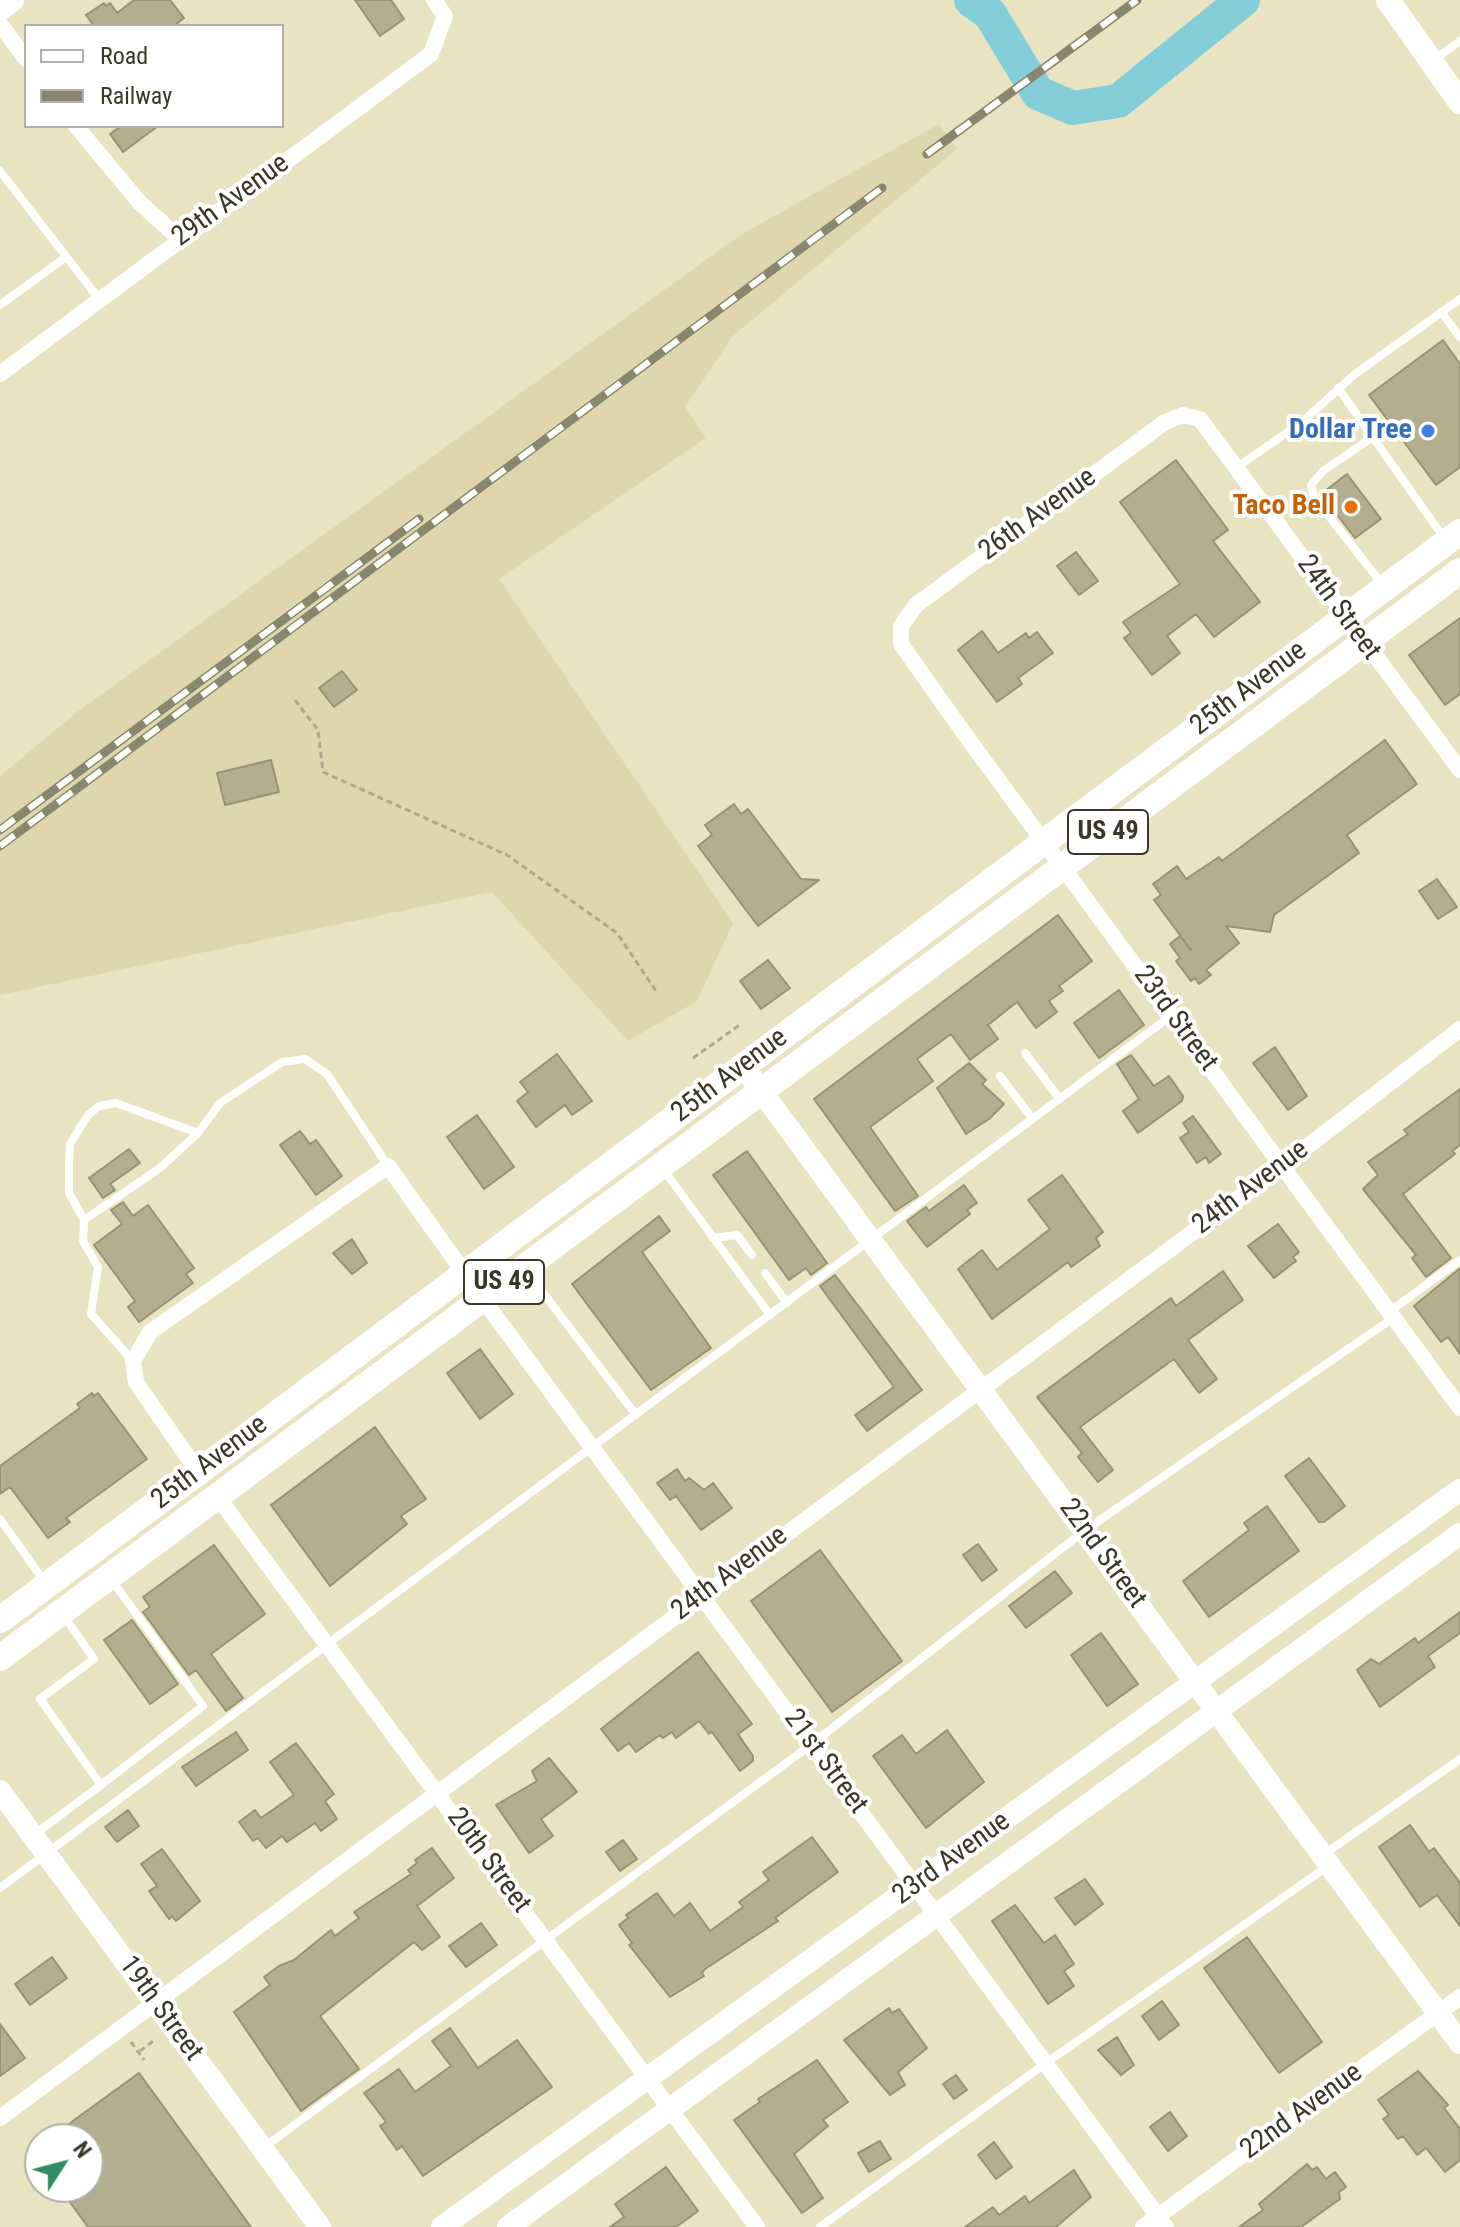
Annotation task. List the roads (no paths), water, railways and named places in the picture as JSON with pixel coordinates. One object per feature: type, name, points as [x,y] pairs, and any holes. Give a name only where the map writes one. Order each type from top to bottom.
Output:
[{"type":"main road","points":[[0,9],[12,0]]},
{"type":"main road","points":[[1388,0],[1460,102]]},
{"type":"main road","name":"25th Avenue","points":[[0,1620],[1453,537]]},
{"type":"main road","name":"25th Avenue","points":[[0,1658],[1460,571]]},
{"type":"street","name":"29th Avenue","points":[[0,374],[431,54],[445,16],[434,0]]},
{"type":"street","points":[[0,24],[24,56]]},
{"type":"street","points":[[78,128],[140,203],[180,239]]},
{"type":"street","name":"24th Street","points":[[1183,415],[1200,419],[1460,770]]},
{"type":"street","name":"26th Avenue","points":[[901,626],[916,605],[1165,422],[1183,415]]},
{"type":"street","name":"23rd Street","points":[[901,626],[901,644],[1460,1408]]},
{"type":"street","name":"24th Avenue","points":[[0,2118],[1282,1166],[1460,1029]]},
{"type":"street","name":"22nd Street","points":[[743,1066],[1460,2043]]},
{"type":"street","points":[[198,1472],[136,1382],[133,1361],[150,1332],[388,1166],[465,1274]]},
{"type":"street","name":"21st Street","points":[[482,1298],[1162,2222]]},
{"type":"street","name":"23rd Avenue","points":[[442,2227],[1460,1490]]},
{"type":"street","name":"20th Street","points":[[217,1496],[757,2227]]},
{"type":"street","name":"23rd Avenue","points":[[508,2227],[1460,1534]]},
{"type":"street","name":"19th Street","points":[[0,1791],[320,2227]]},
{"type":"street","name":"22nd Avenue","points":[[1143,2227],[1162,2222],[1460,1997]]},
{"type":"lane","points":[[1431,62],[1460,41]]},
{"type":"lane","points":[[0,171],[99,299]]},
{"type":"lane","points":[[0,305],[66,257]]},
{"type":"lane","points":[[1236,468],[1302,422],[1338,388],[1460,299]]},
{"type":"lane","points":[[1441,312],[1460,337]]},
{"type":"lane","points":[[1338,388],[1453,537]]},
{"type":"lane","points":[[1373,437],[1317,476],[1311,485],[1314,497],[1385,588]]},
{"type":"lane","points":[[40,1845],[327,1644],[1172,1015]]},
{"type":"lane","points":[[1025,1053],[1059,1098]]},
{"type":"lane","points":[[84,1220],[160,1168],[198,1133],[220,1103],[282,1062],[305,1059],[327,1074],[388,1166]]},
{"type":"lane","points":[[1000,1076],[1032,1118]]},
{"type":"lane","points":[[133,1361],[91,1314],[98,1267],[83,1241],[84,1220],[69,1193],[70,1144],[88,1115],[99,1106],[116,1103],[135,1107],[198,1133]]},
{"type":"lane","points":[[660,1166],[770,1315]]},
{"type":"lane","points":[[713,1238],[737,1235],[752,1255]]},
{"type":"lane","points":[[262,2148],[812,1744],[1084,1531],[1391,1315],[1460,1260]]},
{"type":"lane","points":[[524,1267],[636,1415]]},
{"type":"lane","points":[[765,1273],[787,1303]]},
{"type":"lane","points":[[0,1519],[47,1585]]},
{"type":"lane","points":[[0,1888],[101,1785],[203,1706],[109,1577]]},
{"type":"lane","points":[[61,1612],[94,1659],[40,1699],[101,1785]]},
{"type":"lane","points":[[820,2227],[1326,1860],[1460,1759]]},
{"type":"waterway","points":[[971,0],[990,14],[1038,93],[1073,108],[1118,101],[1243,0]]},
{"type":"railway","points":[[927,154],[1137,0]]},
{"type":"railway","points":[[0,846],[882,188]]},
{"type":"railway","points":[[0,830],[419,519]]},
{"type":"place","name":"Dollar Tree","points":[[1428,431]]},
{"type":"place","name":"Taco Bell","points":[[1351,507]]}]
